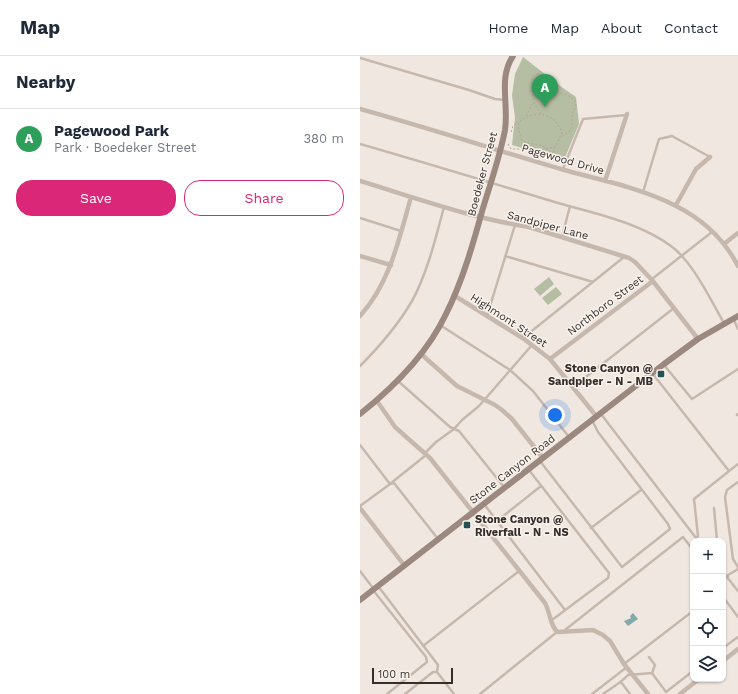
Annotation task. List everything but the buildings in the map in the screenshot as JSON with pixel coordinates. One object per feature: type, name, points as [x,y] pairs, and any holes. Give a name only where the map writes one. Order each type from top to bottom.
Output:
[{"type":"street","name":"Boedeker Street","points":[[360,414],[377,401],[398,381],[421,354],[440,325],[455,296],[481,217],[500,150],[506,118],[505,76],[513,56]]},
{"type":"street","name":"Pagewood Drive","points":[[360,109],[563,170],[605,181],[676,205],[712,231],[724,244],[738,266]]},
{"type":"street","points":[[605,181],[627,114]]},
{"type":"street","points":[[676,205],[696,169],[710,157]]},
{"type":"street","name":"Sandpiper Lane","points":[[360,181],[444,207],[481,217],[529,227],[624,257],[635,262],[652,280],[698,339]]},
{"type":"street","points":[[360,316],[381,288],[391,265],[411,197]]},
{"type":"street","points":[[724,244],[738,233]]},
{"type":"street","points":[[360,256],[391,265]]},
{"type":"street","name":"Northboro Street","points":[[550,359],[652,280]]},
{"type":"street","name":"Highmont Street","points":[[455,296],[522,338],[550,359],[596,417]]},
{"type":"street","name":"Stone Canyon Road","points":[[360,600],[652,373],[698,339],[736,317]]},
{"type":"street","points":[[421,354],[457,386],[498,407],[512,419],[541,459]]},
{"type":"street","points":[[377,401],[395,427],[426,454],[545,603],[549,610],[553,628],[557,632],[593,630],[603,635],[610,640],[632,674],[648,694]]},
{"type":"street","points":[[360,507],[404,565]]},
{"type":"street","points":[[726,659],[738,649]]},
{"type":"street","points":[[680,694],[695,682]]},
{"type":"lane","points":[[360,58],[495,99],[505,100]]},
{"type":"lane","points":[[563,170],[583,119],[627,114]]},
{"type":"lane","points":[[643,193],[659,139],[672,136],[710,157]]},
{"type":"lane","points":[[360,144],[491,182],[633,225],[644,230],[672,246],[682,256],[701,282],[724,323]]},
{"type":"lane","points":[[562,237],[570,206]]},
{"type":"lane","points":[[360,366],[392,331],[412,300],[429,259],[444,207]]},
{"type":"lane","points":[[360,218],[401,231]]},
{"type":"lane","points":[[487,316],[515,225]]},
{"type":"lane","points":[[652,280],[712,231]]},
{"type":"lane","points":[[505,256],[594,282]]},
{"type":"lane","points":[[522,338],[624,257]]},
{"type":"lane","points":[[573,387],[674,308]]},
{"type":"lane","points":[[736,317],[738,329]]},
{"type":"lane","points":[[440,325],[510,370],[533,392],[570,437]]},
{"type":"lane","points":[[360,507],[426,454],[436,442],[454,429],[457,424],[479,406],[532,345]]},
{"type":"lane","points":[[664,364],[692,399],[738,369]]},
{"type":"lane","points":[[652,373],[729,471]]},
{"type":"lane","points":[[398,381],[450,427],[458,431],[504,488]]},
{"type":"lane","points":[[541,459],[591,528],[622,566],[666,533],[670,529],[668,524],[598,432],[596,417]]},
{"type":"lane","points":[[596,417],[696,538],[698,536],[694,499],[738,464]]},
{"type":"lane","points":[[360,445],[390,484],[394,483],[438,539]]},
{"type":"lane","points":[[528,469],[608,574],[608,578],[551,620]]},
{"type":"lane","points":[[728,578],[728,575],[738,568],[733,559],[725,497],[727,490],[738,482]]},
{"type":"lane","points":[[497,521],[541,486]]},
{"type":"lane","points":[[591,528],[641,490]]},
{"type":"lane","points":[[484,504],[565,610]]},
{"type":"lane","points":[[714,508],[717,538]]},
{"type":"lane","points":[[564,632],[683,537],[690,546]]},
{"type":"lane","points":[[360,571],[438,665],[437,672],[454,694]]},
{"type":"lane","points":[[423,646],[519,571]]},
{"type":"lane","points":[[725,574],[738,592]]},
{"type":"lane","points":[[375,588],[380,599],[426,657],[427,662],[387,694]]},
{"type":"lane","points":[[726,601],[738,617]]},
{"type":"lane","points":[[592,694],[690,613]]},
{"type":"lane","points":[[480,694],[557,632]]},
{"type":"lane","points":[[726,646],[738,637]]},
{"type":"lane","points":[[649,657],[655,665],[652,673]]},
{"type":"lane","points":[[405,694],[433,672],[437,672]]},
{"type":"lane","points":[[652,673],[666,692],[690,673]]},
{"type":"lane","points":[[603,694],[628,675],[652,673]]},
{"type":"lane","points":[[620,682],[630,694]]},
{"type":"path","points":[[541,114],[534,103],[531,82],[532,77],[537,74],[544,77],[560,93],[573,98],[576,106],[572,114],[572,127],[570,131],[560,138]]},
{"type":"path","points":[[509,137],[513,126],[525,117],[534,103]]},
{"type":"path","points":[[525,117],[541,114],[549,116],[557,122],[562,133],[556,145],[554,155]]},
{"type":"path","points":[[519,122],[518,126],[521,139],[529,144],[539,145],[546,148],[566,162]]},
{"type":"path","points":[[508,143],[511,149],[517,150],[529,144]]},
{"type":"path","points":[[546,148],[556,145]]},
{"type":"green space","points":[[523,57],[576,97],[579,124],[564,160],[512,145],[515,118],[512,95],[515,74]]},
{"type":"green space","points":[[549,277],[554,284],[540,296],[534,289]]},
{"type":"green space","points":[[556,287],[562,294],[548,305],[542,298]]},
{"type":"water","points":[[633,613],[638,619],[628,626],[624,621],[631,618],[630,616]]},
{"type":"place","name":"Pagewood Park","points":[[545,107]]},
{"type":"place","name":"Stone Canyon @ Sandpiper - N - MB","points":[[661,374]]},
{"type":"place","name":"Stone Canyon @ Riverfall - N - NS","points":[[467,525]]}]
